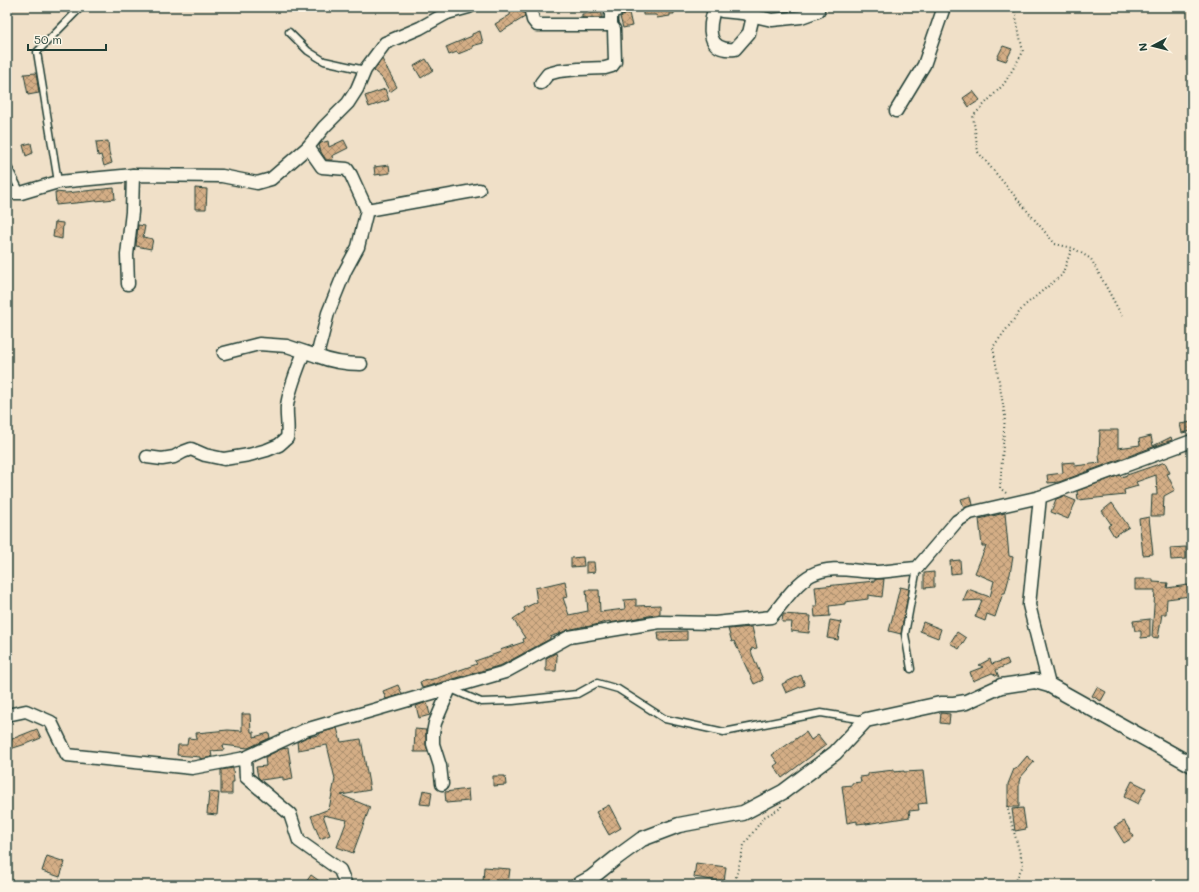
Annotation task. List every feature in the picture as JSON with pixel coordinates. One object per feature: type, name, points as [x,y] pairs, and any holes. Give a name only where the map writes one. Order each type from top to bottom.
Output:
[{"type":"street","points":[[7,193],[21,193],[58,182],[133,174],[222,176],[258,182],[271,179],[308,147],[324,127],[348,103],[357,89],[365,70],[385,43],[420,28],[450,10],[469,7]]},
{"type":"street","points":[[530,7],[533,20],[537,25],[611,25]]},
{"type":"street","points":[[541,82],[548,74],[559,71],[605,68],[612,66],[615,62],[614,29],[611,25],[611,14],[614,11],[625,7]]},
{"type":"street","points":[[715,7],[711,18],[711,38],[718,47],[728,50],[735,49],[749,33],[753,16]]},
{"type":"street","points":[[719,7],[722,12],[772,20],[801,17],[818,10]]},
{"type":"street","points":[[896,112],[924,65],[944,7]]},
{"type":"street","points":[[308,147],[322,167],[347,169],[367,210],[358,247],[345,271],[328,313],[317,356]]},
{"type":"street","points":[[128,284],[127,255],[132,212],[133,174]]},
{"type":"street","points":[[367,210],[479,190]]},
{"type":"street","points":[[224,353],[259,344],[287,346],[329,361],[346,364],[361,364]]},
{"type":"street","points":[[147,458],[162,459],[174,457],[191,449],[205,455],[224,459],[249,455],[267,450],[279,444],[287,438],[287,406],[293,380],[304,352]]},
{"type":"street","points":[[7,715],[26,711],[51,722],[67,755],[192,768],[245,758],[305,730],[505,672],[569,637],[660,622],[715,623],[771,617],[792,591],[810,576],[824,570],[849,569],[877,572],[917,568],[957,521],[970,513],[1040,497],[1192,441]]},
{"type":"street","points":[[1040,497],[1029,605],[1049,685]]},
{"type":"street","points":[[578,885],[591,878],[642,839],[679,825],[744,813],[783,792],[835,752],[866,720],[940,704],[966,702],[1001,686],[1035,681],[1049,685],[1192,765]]},
{"type":"street","points":[[442,784],[440,766],[433,744],[433,733],[435,723],[450,688]]},
{"type":"street","points":[[245,758],[246,777],[290,814],[299,841],[340,870],[346,885]]},
{"type":"lane","points":[[58,182],[37,52],[79,9],[78,7]]},
{"type":"lane","points":[[289,32],[308,51],[324,61],[365,70]]},
{"type":"lane","points":[[7,165],[21,193]]},
{"type":"lane","points":[[911,669],[905,634],[917,568]]},
{"type":"lane","points":[[450,688],[481,702],[513,701],[577,694],[597,684],[618,689],[665,720],[724,732],[822,713],[866,720]]},
{"type":"path","points":[[1014,7],[1023,52],[1004,84],[973,116],[978,152],[1055,244],[1073,248],[1092,259],[1122,316]]},
{"type":"path","points":[[1024,500],[1010,496],[1000,488],[1005,416],[993,347],[1024,306],[1062,275],[1073,248]]},
{"type":"path","points":[[734,885],[744,845],[764,817],[781,808],[783,792]]},
{"type":"path","points":[[1006,806],[1023,865],[1014,885]]},
{"type":"building","points":[[511,7],[523,7],[525,17],[500,32],[495,24],[510,15]]},
{"type":"building","points":[[643,7],[674,7],[674,14],[657,18],[656,15],[643,15]]},
{"type":"building","points":[[602,13],[602,18],[582,18],[582,14]]},
{"type":"building","points":[[629,13],[632,26],[623,28],[620,17]]},
{"type":"building","points":[[480,31],[483,43],[472,46],[473,48],[458,54],[457,52],[449,55],[446,47]]},
{"type":"building","points":[[1003,46],[1012,49],[1006,61],[997,58]]},
{"type":"building","points":[[382,59],[397,87],[390,92],[382,78],[374,71]]},
{"type":"building","points":[[426,59],[433,70],[421,78],[414,66]]},
{"type":"building","points":[[36,73],[39,93],[28,95],[24,74]]},
{"type":"building","points":[[385,89],[389,100],[369,107],[365,96]]},
{"type":"building","points":[[973,91],[980,100],[969,107],[963,98]]},
{"type":"building","points":[[344,140],[348,148],[332,156],[333,160],[326,160],[319,145],[328,141],[329,147]]},
{"type":"building","points":[[108,141],[112,163],[104,166],[101,155],[98,156],[96,142]]},
{"type":"building","points":[[31,143],[33,153],[26,156],[23,145]]},
{"type":"building","points":[[389,165],[390,173],[375,175],[374,167]]},
{"type":"building","points":[[114,188],[115,199],[56,205],[55,192],[66,193]]},
{"type":"building","points":[[195,188],[207,189],[206,209],[195,209]]},
{"type":"building","points":[[55,222],[63,223],[62,239],[53,237]]},
{"type":"building","points":[[138,225],[145,226],[143,237],[153,239],[151,249],[136,246]]},
{"type":"building","points":[[1192,422],[1192,431],[1182,433],[1180,424]]},
{"type":"building","points":[[1100,430],[1118,430],[1118,448],[1140,445],[1139,439],[1151,436],[1153,446],[1171,437],[1172,440],[1059,482],[1048,483],[1047,475],[1063,473],[1062,463],[1075,462],[1075,466],[1100,463]]},
{"type":"building","points":[[1165,462],[1170,473],[1167,474],[1175,490],[1164,496],[1163,516],[1151,516],[1152,495],[1157,495],[1156,475],[1136,482],[1138,486],[1124,490],[1125,495],[1078,500],[1077,491],[1120,475],[1121,477]]},
{"type":"building","points":[[971,496],[973,505],[964,508],[961,499]]},
{"type":"building","points":[[1064,496],[1076,501],[1068,519],[1051,512],[1056,499]]},
{"type":"building","points":[[1112,503],[1129,527],[1114,536],[1108,526],[1111,524],[1102,511]]},
{"type":"building","points":[[1005,513],[1009,556],[1013,557],[1010,574],[1005,593],[1003,593],[995,617],[987,614],[985,621],[975,617],[982,600],[963,601],[968,589],[990,597],[994,581],[975,573],[986,546],[982,546],[979,519]]},
{"type":"building","points":[[1149,517],[1153,554],[1143,555],[1139,519]]},
{"type":"building","points":[[1186,547],[1186,559],[1171,560],[1170,548]]},
{"type":"building","points":[[583,557],[584,566],[571,567],[571,558]]},
{"type":"building","points":[[960,560],[961,573],[951,574],[950,561]]},
{"type":"building","points":[[586,562],[594,562],[595,572],[586,573]]},
{"type":"building","points":[[934,572],[934,587],[924,588],[924,573]]},
{"type":"building","points":[[875,579],[884,579],[882,597],[868,595],[868,599],[829,606],[830,616],[815,617],[814,606],[817,606],[815,587],[875,581]]},
{"type":"building","points":[[1135,579],[1153,579],[1153,582],[1168,583],[1167,588],[1188,585],[1190,596],[1167,599],[1166,614],[1162,614],[1158,638],[1152,637],[1155,590],[1135,590]]},
{"type":"building","points":[[565,581],[568,597],[563,598],[569,615],[588,611],[586,590],[599,590],[600,612],[625,609],[624,600],[636,599],[636,606],[660,605],[660,614],[610,623],[610,621],[568,630],[550,637],[550,639],[502,665],[422,688],[420,682],[437,678],[477,664],[475,661],[501,652],[500,650],[524,642],[523,639],[525,638],[513,619],[525,611],[524,608],[537,602],[535,588]]},
{"type":"building","points":[[900,587],[909,589],[901,634],[889,631]]},
{"type":"building","points":[[783,614],[811,616],[809,633],[791,631],[792,622],[782,622]]},
{"type":"building","points":[[1150,619],[1150,637],[1141,638],[1141,631],[1135,631],[1133,621]]},
{"type":"building","points":[[830,620],[841,622],[838,640],[827,638]]},
{"type":"building","points":[[923,622],[941,629],[938,638],[920,631]]},
{"type":"building","points":[[752,627],[757,648],[751,649],[752,654],[763,680],[754,684],[734,641],[732,642],[728,629]]},
{"type":"building","points":[[687,631],[687,640],[659,641],[658,632]]},
{"type":"building","points":[[957,632],[966,638],[959,649],[950,643]]},
{"type":"building","points":[[556,653],[556,671],[546,671],[546,658]]},
{"type":"building","points":[[990,659],[992,664],[1007,659],[1009,664],[996,670],[999,677],[992,673],[973,681],[970,672],[983,667],[979,665]]},
{"type":"building","points":[[801,675],[805,685],[786,693],[782,684]]},
{"type":"building","points":[[398,685],[402,694],[386,699],[383,691]]},
{"type":"building","points":[[1097,687],[1106,692],[1101,701],[1092,696]]},
{"type":"building","points":[[427,702],[430,715],[419,718],[416,706]]},
{"type":"building","points":[[941,713],[950,714],[949,724],[940,723]]},
{"type":"building","points":[[242,714],[250,714],[251,732],[254,732],[254,737],[269,733],[270,738],[248,748],[223,745],[224,750],[211,751],[212,757],[200,759],[200,757],[177,755],[178,745],[187,745],[188,738],[197,739],[196,733],[228,730],[242,731]]},
{"type":"building","points":[[337,728],[341,742],[361,739],[370,790],[341,795],[370,807],[353,853],[337,847],[347,820],[323,815],[330,835],[320,839],[311,816],[329,809],[335,779],[327,745],[298,750],[297,742],[307,737],[319,735],[320,733]]},
{"type":"building","points":[[37,729],[41,738],[7,750],[7,741]]},
{"type":"building","points":[[415,729],[426,730],[426,744],[428,752],[414,752]]},
{"type":"building","points":[[806,732],[811,740],[818,735],[826,745],[782,778],[774,766],[778,763],[772,755]]},
{"type":"building","points":[[288,748],[293,779],[283,781],[283,777],[261,780],[258,777],[256,767],[266,766],[265,757],[281,749]]},
{"type":"building","points":[[1027,756],[1034,762],[1020,778],[1019,807],[1008,807],[1008,784],[1014,769],[1016,769]]},
{"type":"building","points":[[233,768],[234,782],[232,782],[232,794],[221,794],[221,770]]},
{"type":"building","points":[[894,770],[894,772],[923,771],[927,803],[918,804],[919,810],[909,811],[910,817],[866,824],[857,824],[857,821],[847,823],[842,786],[861,782],[860,777],[868,776],[868,773]]},
{"type":"building","points":[[493,776],[505,776],[506,785],[493,786]]},
{"type":"building","points":[[1132,781],[1146,788],[1138,804],[1124,797]]},
{"type":"building","points":[[468,789],[469,801],[446,803],[445,792]]},
{"type":"building","points":[[423,790],[432,792],[430,805],[420,804]]},
{"type":"building","points":[[209,792],[219,793],[217,815],[207,814]]},
{"type":"building","points":[[609,805],[621,828],[609,835],[596,812]]},
{"type":"building","points":[[1023,808],[1026,829],[1015,831],[1012,809]]},
{"type":"building","points":[[1124,821],[1134,837],[1124,843],[1114,827]]},
{"type":"building","points":[[47,856],[65,862],[60,877],[42,871]]},
{"type":"building","points":[[696,863],[726,867],[724,882],[694,877]]},
{"type":"building","points":[[484,867],[510,869],[508,884],[483,882]]},
{"type":"building","points":[[311,875],[325,885],[304,885]]}]
